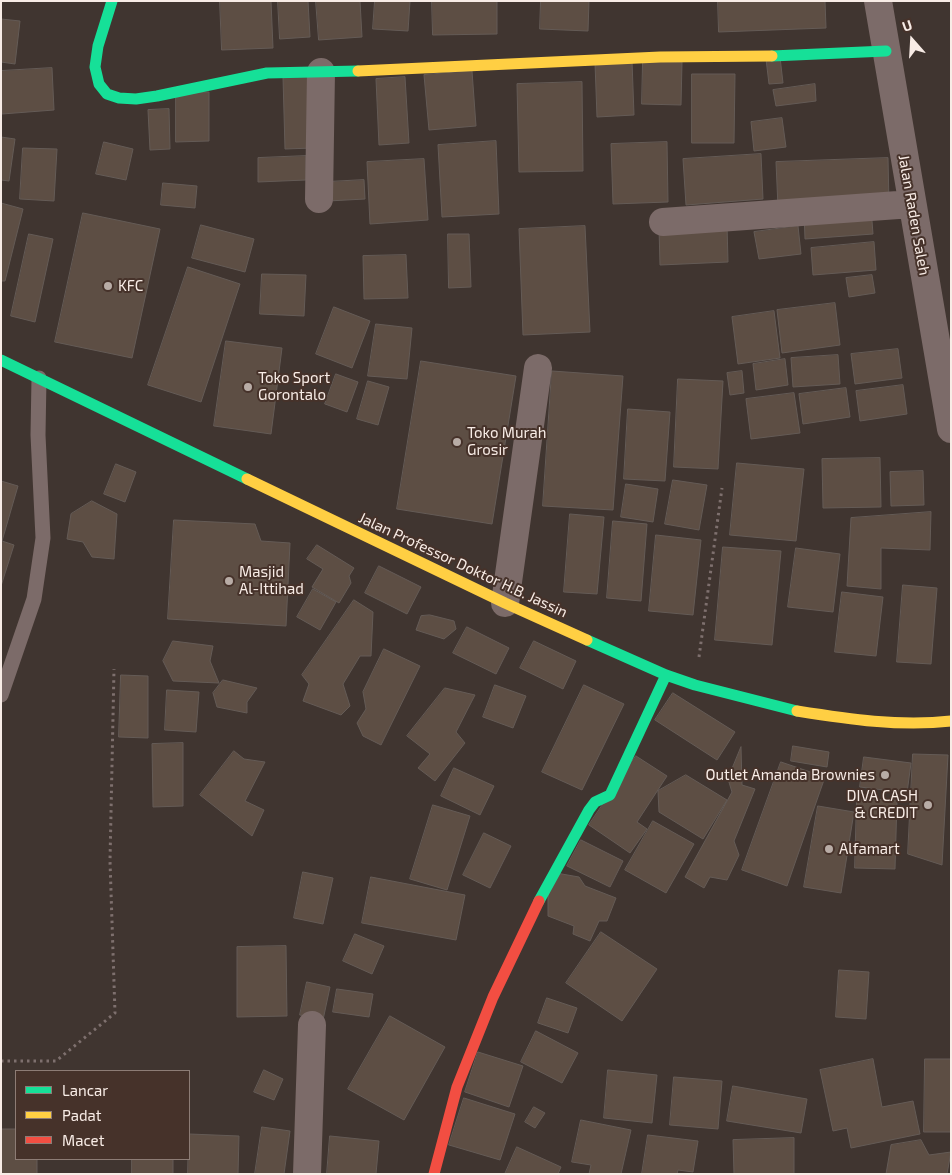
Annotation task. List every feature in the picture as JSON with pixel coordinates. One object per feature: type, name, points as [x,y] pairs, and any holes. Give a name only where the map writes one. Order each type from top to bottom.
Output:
[{"type":"main road","points":[[112,1],[98,46],[95,67],[103,89],[107,94],[119,98],[136,99],[157,96],[267,73],[660,57],[742,57],[886,51]]},
{"type":"main road","name":"Jalan Professor Doktor H.B. Jassin","points":[[1,360],[505,603],[666,675],[695,685],[790,710],[861,721],[934,723],[951,721]]},
{"type":"main road","points":[[434,1174],[457,1087],[493,997],[541,896],[589,810],[595,802],[610,794],[620,776],[666,675]]},
{"type":"main road","name":"Jalan Professor Doktor H.B. Jassin","points":[[934,723],[951,730]]},
{"type":"street","name":"Jalan Raden Saleh","points":[[878,1],[912,204],[944,352],[951,430]]},
{"type":"street","points":[[319,199],[321,72]]},
{"type":"street","points":[[663,222],[912,204]]},
{"type":"street","points":[[505,603],[538,368]]},
{"type":"street","points":[[308,1174],[312,1025]]},
{"type":"lane","points":[[1,695],[34,599],[44,538],[38,435],[39,378]]},
{"type":"path","points":[[695,685],[722,488]]},
{"type":"path","points":[[1,1061],[56,1061],[115,1013],[110,861],[114,668]]},
{"type":"building","points":[[220,1],[271,1],[273,48],[222,50]]},
{"type":"building","points":[[278,1],[308,1],[310,37],[280,39]]},
{"type":"building","points":[[316,1],[360,1],[362,37],[319,40]]},
{"type":"building","points":[[375,1],[410,1],[408,31],[373,29]]},
{"type":"building","points":[[432,1],[497,1],[497,34],[433,35]]},
{"type":"building","points":[[541,1],[589,1],[588,31],[540,29]]},
{"type":"building","points":[[718,1],[825,1],[826,28],[719,32]]},
{"type":"building","points":[[1,19],[20,21],[15,64],[1,62]]},
{"type":"building","points":[[780,57],[783,83],[769,84],[766,59]]},
{"type":"building","points":[[632,61],[634,115],[597,117],[595,63]]},
{"type":"building","points":[[643,61],[682,62],[681,105],[642,104]]},
{"type":"building","points":[[52,68],[54,110],[2,114],[1,71]]},
{"type":"building","points":[[472,71],[476,126],[429,130],[424,75]]},
{"type":"building","points":[[692,74],[735,74],[734,143],[692,143]]},
{"type":"building","points":[[311,76],[313,148],[285,149],[283,77]]},
{"type":"building","points":[[405,77],[409,143],[379,145],[376,79]]},
{"type":"building","points":[[582,82],[583,171],[519,172],[517,84]]},
{"type":"building","points":[[815,84],[816,101],[776,106],[773,90]]},
{"type":"building","points":[[176,92],[209,92],[209,141],[176,142]]},
{"type":"building","points":[[169,109],[170,149],[150,150],[148,110]]},
{"type":"building","points":[[782,118],[786,147],[754,151],[751,122]]},
{"type":"building","points":[[1,137],[15,139],[9,181],[1,180]]},
{"type":"building","points":[[496,141],[499,214],[442,217],[438,145]]},
{"type":"building","points":[[104,142],[133,149],[126,180],[96,174]]},
{"type":"building","points":[[667,142],[668,202],[613,204],[611,144]]},
{"type":"building","points":[[23,148],[57,149],[54,201],[20,199]]},
{"type":"building","points":[[761,154],[763,199],[686,205],[683,159]]},
{"type":"building","points":[[306,156],[306,180],[258,182],[258,158]]},
{"type":"building","points":[[888,158],[889,204],[778,207],[776,162]]},
{"type":"building","points":[[424,159],[428,220],[370,224],[367,162]]},
{"type":"building","points":[[364,180],[365,199],[328,201],[327,182]]},
{"type":"building","points":[[163,183],[197,186],[195,208],[161,205]]},
{"type":"building","points":[[1,203],[23,209],[5,281],[1,281]]},
{"type":"building","points":[[871,208],[873,234],[805,239],[804,212]]},
{"type":"building","name":"KFC","points":[[83,213],[160,229],[132,358],[55,342]]},
{"type":"building","points":[[201,225],[254,239],[245,272],[192,258]]},
{"type":"building","points":[[727,225],[728,262],[660,265],[659,228]]},
{"type":"building","points":[[585,226],[590,332],[523,335],[519,229]]},
{"type":"building","points":[[798,226],[801,254],[759,259],[754,232]]},
{"type":"building","points":[[29,234],[53,239],[35,322],[11,316]]},
{"type":"building","points":[[448,234],[469,234],[471,287],[449,288]]},
{"type":"building","points":[[874,242],[876,270],[813,275],[811,248]]},
{"type":"building","points":[[406,255],[408,298],[364,299],[363,256]]},
{"type":"building","points":[[188,267],[240,284],[201,402],[148,385]]},
{"type":"building","points":[[262,274],[306,275],[304,316],[260,314]]},
{"type":"building","points":[[872,275],[875,293],[849,297],[846,278]]},
{"type":"building","points":[[835,303],[840,345],[782,353],[777,310]]},
{"type":"building","points":[[334,307],[370,321],[352,368],[316,354]]},
{"type":"building","points":[[774,311],[780,358],[738,364],[732,317]]},
{"type":"building","points":[[376,324],[412,328],[407,379],[368,376]]},
{"type":"building","name":"Toko Sport Gorontalo","points":[[226,341],[282,348],[271,434],[214,426]]},
{"type":"building","points":[[898,349],[902,378],[855,384],[851,354]]},
{"type":"building","points":[[838,355],[840,384],[793,387],[791,358]]},
{"type":"building","points":[[785,359],[788,385],[756,390],[753,364]]},
{"type":"building","name":"Toko Murah Grosir","points":[[421,361],[516,376],[492,524],[397,509]]},
{"type":"building","points":[[552,371],[623,376],[613,510],[543,506]]},
{"type":"building","points":[[742,371],[744,393],[730,395],[727,373]]},
{"type":"building","points":[[336,374],[358,382],[347,412],[325,404]]},
{"type":"building","points":[[678,379],[723,381],[718,469],[674,467]]},
{"type":"building","points":[[368,381],[389,387],[378,425],[357,419]]},
{"type":"building","points":[[903,385],[907,414],[860,421],[856,391]]},
{"type":"building","points":[[846,388],[850,417],[803,424],[799,394]]},
{"type":"building","points":[[794,393],[800,433],[751,439],[746,399]]},
{"type":"building","points":[[628,409],[670,412],[665,481],[624,479]]},
{"type":"building","points":[[880,458],[881,507],[823,508],[822,459]]},
{"type":"building","points":[[737,463],[804,469],[796,541],[730,535]]},
{"type":"building","points":[[116,464],[136,472],[125,502],[104,494]]},
{"type":"building","points":[[923,471],[924,505],[891,506],[890,472]]},
{"type":"building","points":[[673,480],[707,485],[699,530],[665,524]]},
{"type":"building","points":[[1,481],[18,486],[2,541],[14,545],[1,586]]},
{"type":"building","points":[[626,484],[658,489],[653,522],[621,517]]},
{"type":"building","points":[[92,501],[117,514],[114,559],[92,557],[83,542],[67,539],[71,514]]},
{"type":"building","points":[[931,512],[930,550],[881,548],[881,589],[847,586],[851,518]]},
{"type":"building","points":[[570,514],[604,517],[597,594],[564,592]]},
{"type":"building","name":"Masjid Al-Ittihad","points":[[174,520],[255,524],[261,541],[290,543],[286,626],[168,619]]},
{"type":"building","points":[[613,521],[647,524],[641,601],[607,598]]},
{"type":"building","points":[[656,535],[701,540],[693,615],[649,611]]},
{"type":"building","points":[[317,545],[354,568],[349,576],[351,583],[339,603],[312,587],[323,569],[307,559]]},
{"type":"building","points":[[723,547],[781,551],[772,645],[715,640]]},
{"type":"building","points":[[796,548],[840,554],[833,612],[788,607]]},
{"type":"building","points":[[379,566],[421,587],[407,614],[365,593]]},
{"type":"building","points":[[903,585],[937,588],[931,664],[897,662]]},
{"type":"building","points":[[313,589],[336,602],[320,630],[297,617]]},
{"type":"building","points":[[842,592],[883,597],[876,656],[835,652]]},
{"type":"building","points":[[354,600],[373,612],[371,656],[360,656],[343,684],[350,706],[341,715],[303,701],[309,684],[302,675]]},
{"type":"building","points":[[430,615],[454,621],[456,629],[444,639],[416,630],[421,616]]},
{"type":"building","points":[[467,627],[509,648],[496,674],[453,653]]},
{"type":"building","points":[[173,641],[213,646],[210,661],[219,683],[173,681],[163,661]]},
{"type":"building","points":[[534,641],[576,661],[563,689],[520,668]]},
{"type":"building","points":[[384,649],[420,666],[381,745],[363,736],[357,723],[366,709],[363,692]]},
{"type":"building","points":[[121,675],[148,676],[148,738],[119,737]]},
{"type":"building","points":[[223,680],[257,688],[247,702],[247,713],[217,707],[213,693]]},
{"type":"building","points":[[495,685],[526,696],[513,728],[483,717]]},
{"type":"building","points":[[584,685],[624,704],[582,790],[542,772]]},
{"type":"building","points":[[445,688],[475,695],[456,732],[465,743],[435,781],[418,768],[430,754],[407,736]]},
{"type":"building","points":[[167,690],[199,692],[196,732],[165,730]]},
{"type":"building","points":[[673,693],[735,732],[717,760],[655,720]]},
{"type":"building","points":[[183,743],[183,806],[153,807],[152,744]]},
{"type":"building","points":[[793,746],[829,752],[827,767],[791,761]]},
{"type":"building","points":[[741,747],[742,785],[755,789],[734,841],[739,855],[727,880],[710,877],[704,888],[685,877],[732,792],[728,779]]},
{"type":"building","points":[[234,751],[244,759],[265,762],[245,801],[264,810],[252,836],[200,795]]},
{"type":"building","name":"DIVA CASH & CREDIT","points":[[913,754],[948,755],[942,865],[908,854]]},
{"type":"building","points":[[636,756],[667,776],[637,822],[647,829],[630,853],[589,825]]},
{"type":"building","name":"Outlet Amanda Brownies","points":[[864,757],[911,763],[907,793],[860,787]]},
{"type":"building","points":[[781,762],[825,777],[787,886],[742,870]]},
{"type":"building","points":[[454,768],[494,786],[480,815],[441,796]]},
{"type":"building","points":[[686,775],[727,800],[703,839],[659,812],[658,791]]},
{"type":"building","points":[[857,799],[897,800],[895,869],[855,868]]},
{"type":"building","points":[[433,805],[470,816],[447,890],[410,879]]},
{"type":"building","name":"Alfamart","points":[[818,806],[854,812],[841,893],[804,887]]},
{"type":"building","points":[[653,821],[694,844],[666,893],[625,870]]},
{"type":"building","points":[[484,833],[511,846],[490,888],[463,875]]},
{"type":"building","points":[[581,840],[623,861],[610,887],[567,866]]},
{"type":"building","points":[[303,872],[333,878],[323,924],[294,918]]},
{"type":"building","points":[[556,873],[579,877],[585,886],[616,898],[607,921],[599,921],[590,941],[573,934],[574,926],[548,916],[548,888]]},
{"type":"building","points":[[371,877],[465,895],[456,940],[362,923]]},
{"type":"building","points":[[601,932],[657,969],[622,1021],[566,983]]},
{"type":"building","points":[[355,934],[384,946],[372,974],[343,961]]},
{"type":"building","points":[[286,946],[287,1016],[237,1017],[237,947]]},
{"type":"building","points":[[839,970],[869,972],[866,1019],[836,1017]]},
{"type":"building","points":[[307,982],[330,987],[323,1020],[300,1015]]},
{"type":"building","points":[[337,989],[373,994],[369,1017],[333,1012]]},
{"type":"building","points":[[547,998],[577,1008],[568,1033],[538,1023]]},
{"type":"building","points":[[390,1016],[445,1047],[404,1120],[348,1089]]},
{"type":"building","points":[[536,1031],[578,1053],[562,1083],[521,1062]]},
{"type":"building","points":[[478,1052],[523,1066],[509,1107],[465,1092]]},
{"type":"building","points":[[873,1059],[882,1107],[913,1101],[920,1134],[851,1148],[847,1128],[833,1131],[820,1070]]},
{"type":"building","points":[[925,1059],[951,1059],[951,1132],[924,1132]]},
{"type":"building","points":[[264,1070],[283,1079],[274,1100],[254,1092]]},
{"type":"building","points":[[608,1070],[657,1075],[652,1123],[604,1118]]},
{"type":"building","points":[[674,1077],[722,1081],[718,1129],[670,1125]]},
{"type":"building","points":[[733,1086],[807,1099],[801,1133],[727,1121]]},
{"type":"building","points":[[464,1098],[515,1114],[500,1160],[449,1145]]},
{"type":"building","points":[[534,1107],[545,1113],[535,1128],[525,1122]]},
{"type":"building","points":[[581,1120],[631,1130],[621,1174],[589,1174],[591,1165],[572,1162]]},
{"type":"building","points":[[262,1127],[290,1131],[284,1174],[255,1174]]},
{"type":"building","points":[[1,1129],[15,1129],[15,1160],[37,1160],[37,1174],[1,1174]]},
{"type":"building","points":[[190,1134],[239,1136],[238,1174],[188,1174]]},
{"type":"building","points":[[648,1135],[698,1141],[693,1172],[678,1170],[677,1174],[642,1174]]},
{"type":"building","points":[[330,1136],[379,1141],[376,1174],[327,1174]]},
{"type":"building","points":[[794,1138],[794,1174],[734,1174],[733,1140]]},
{"type":"building","points":[[921,1140],[929,1155],[951,1152],[947,1174],[886,1174],[891,1145]]},
{"type":"building","points":[[517,1147],[561,1167],[558,1174],[505,1174]]},
{"type":"building","points":[[132,1160],[173,1160],[173,1174],[132,1174]]},
{"type":"traffic: fast","points":[[112,1],[98,46],[95,67],[99,84],[107,94],[119,98],[136,99],[157,96],[267,73],[358,71]]},
{"type":"traffic: fast","points":[[772,56],[886,51]]},
{"type":"traffic: fast","points":[[1,360],[247,479]]},
{"type":"traffic: fast","points":[[587,640],[666,675],[695,685],[797,711]]},
{"type":"traffic: fast","points":[[539,901],[589,810],[595,802],[610,795],[666,675]]},
{"type":"traffic: slow","points":[[358,71],[660,57],[772,56]]},
{"type":"traffic: slow","points":[[247,479],[505,603],[587,640]]},
{"type":"traffic: slow","points":[[797,711],[893,723],[951,721]]},
{"type":"traffic: jam","points":[[434,1174],[457,1087],[493,997],[539,901]]},
{"type":"place","name":"KFC","points":[[108,286]]},
{"type":"place","name":"Toko Sport Gorontalo","points":[[248,387]]},
{"type":"place","name":"Toko Murah Grosir","points":[[457,442]]},
{"type":"place","name":"Masjid Al-Ittihad","points":[[229,581]]},
{"type":"place","name":"Outlet Amanda Brownies","points":[[885,775]]},
{"type":"place","name":"DIVA CASH & CREDIT","points":[[928,805]]},
{"type":"place","name":"Alfamart","points":[[829,849]]}]
